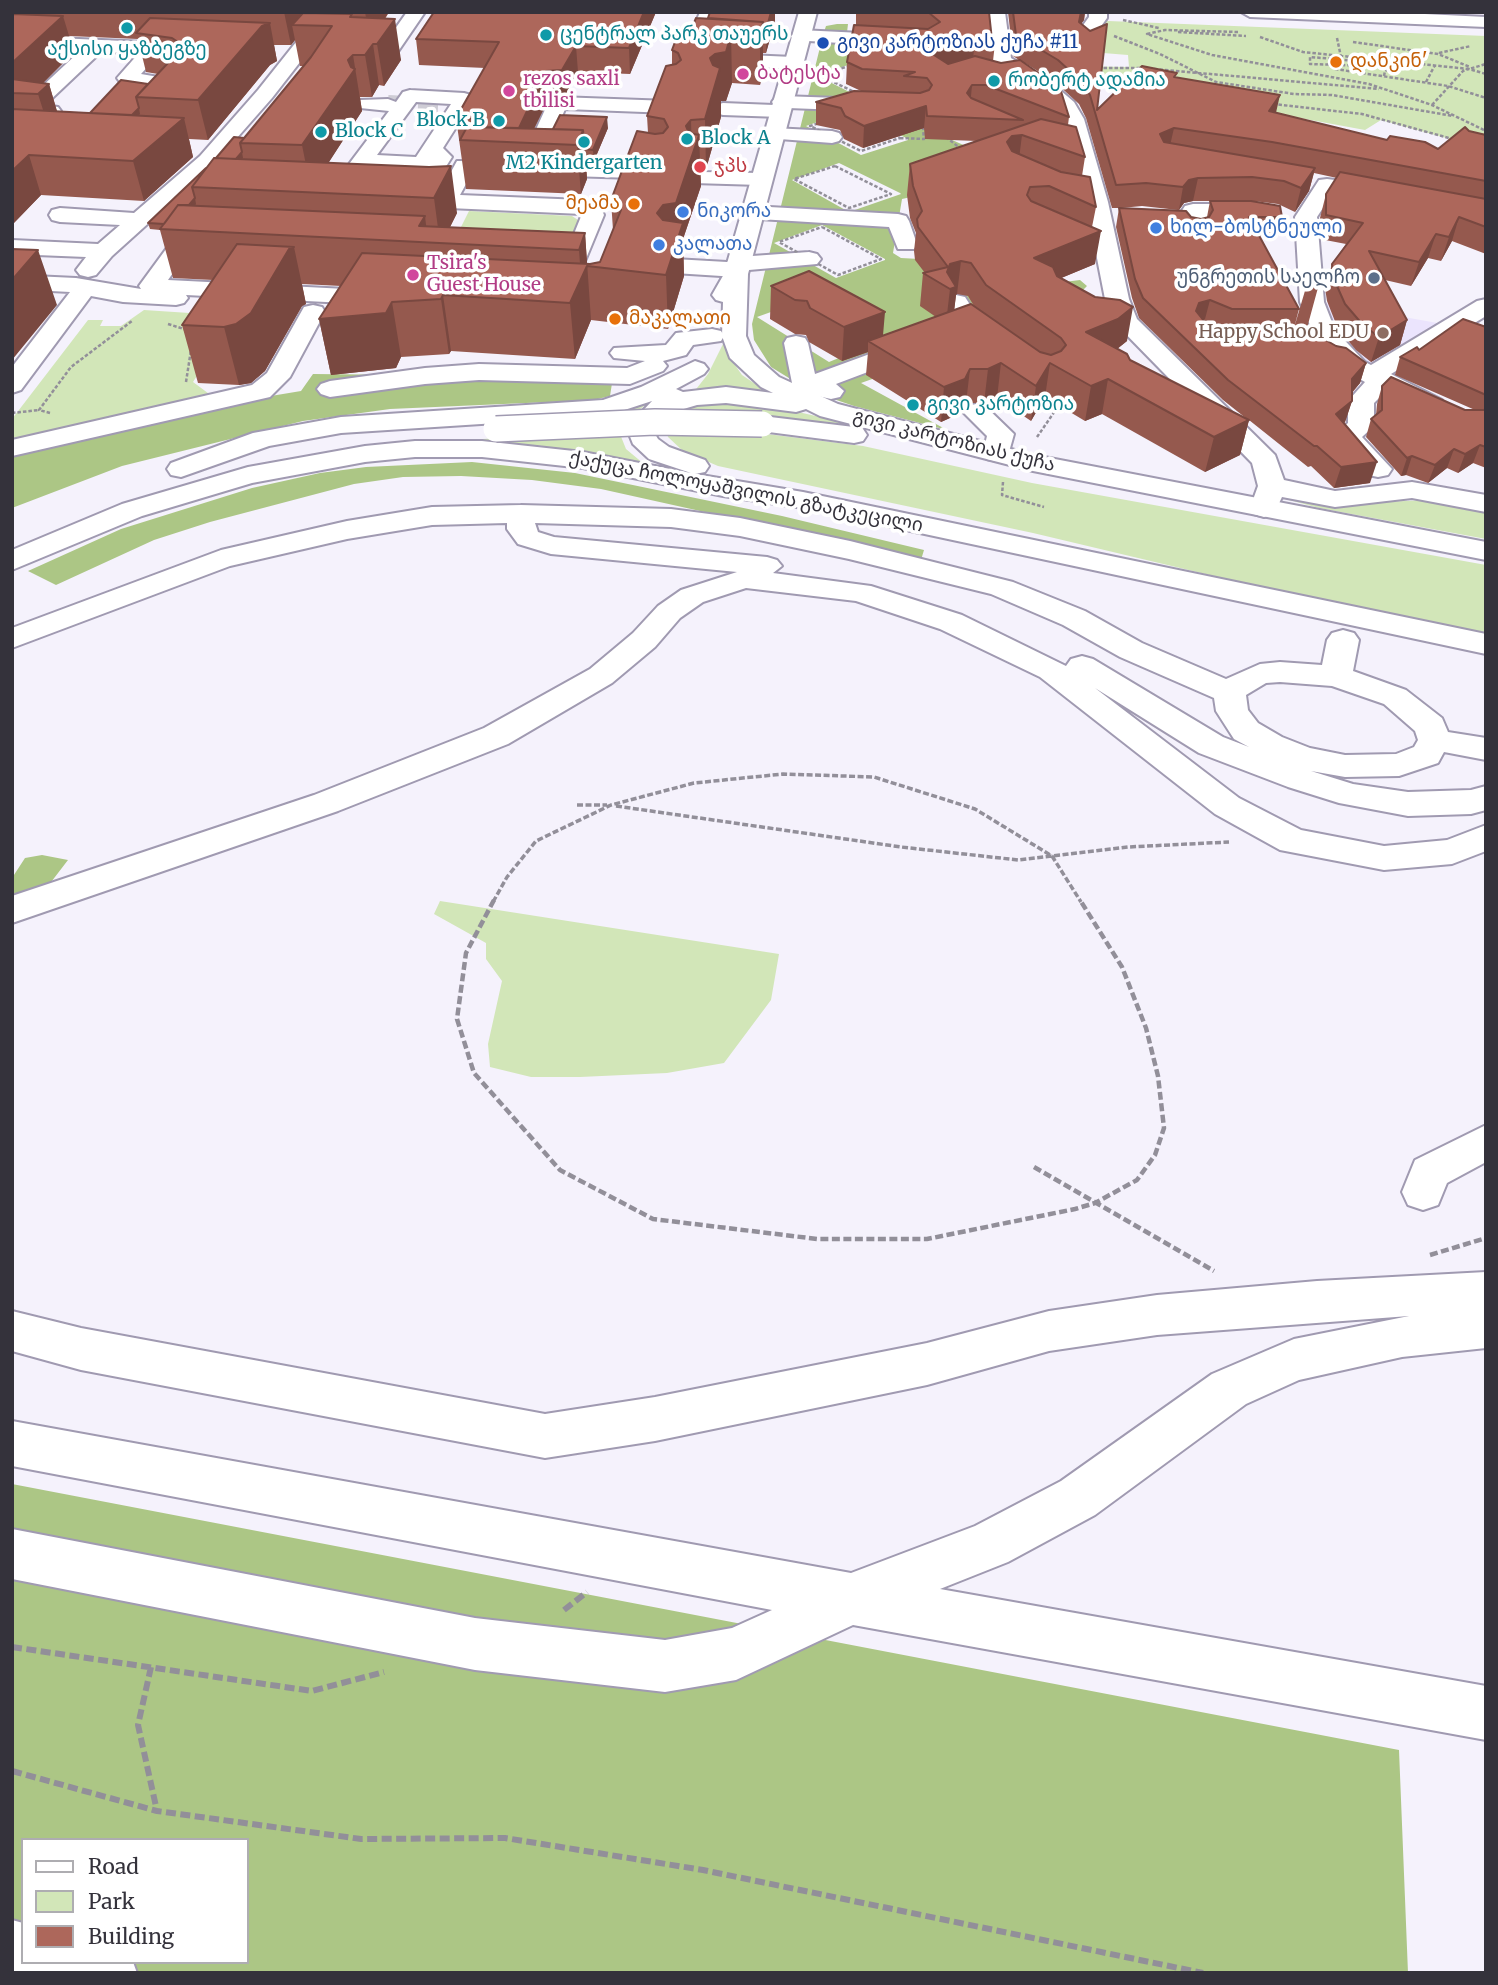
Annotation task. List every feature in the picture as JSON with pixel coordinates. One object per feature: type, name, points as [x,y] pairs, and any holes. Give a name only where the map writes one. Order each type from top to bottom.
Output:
[{"type":"main road","points":[[12,385],[104,251],[142,220],[206,160],[265,94],[330,12]]},
{"type":"main road","points":[[267,53],[390,49],[416,12]]},
{"type":"main road","points":[[709,12],[691,58],[793,63]]},
{"type":"main road","name":"გივი კარტოზიას ქუჩა","points":[[686,352],[712,335],[720,302],[737,269],[808,12]]},
{"type":"main road","points":[[996,12],[1002,61],[1067,106],[1074,119],[1104,275]]},
{"type":"main road","points":[[1250,12],[1459,16],[1486,22]]},
{"type":"main road","points":[[1088,44],[1090,28],[1098,15]]},
{"type":"main road","points":[[800,36],[928,42]]},
{"type":"main road","points":[[12,42],[204,51]]},
{"type":"main road","points":[[76,113],[30,108],[96,46]]},
{"type":"main road","points":[[152,117],[181,86],[127,78],[153,49]]},
{"type":"main road","points":[[986,72],[999,76],[1021,73]]},
{"type":"main road","points":[[782,102],[844,87]]},
{"type":"main road","points":[[265,94],[290,96]]},
{"type":"main road","points":[[723,109],[782,102],[913,95],[935,131]]},
{"type":"main road","points":[[410,96],[464,99],[431,150],[441,157],[425,182],[407,190],[361,188],[363,160],[410,96]]},
{"type":"main road","points":[[420,119],[435,98]]},
{"type":"main road","points":[[534,156],[558,103],[663,107],[647,130]]},
{"type":"main road","points":[[367,104],[388,105]]},
{"type":"main road","points":[[529,111],[555,112]]},
{"type":"main road","points":[[773,134],[820,142]]},
{"type":"main road","points":[[361,188],[405,141]]},
{"type":"main road","points":[[188,148],[206,160]]},
{"type":"main road","points":[[170,169],[206,160]]},
{"type":"main road","points":[[361,188],[363,160]]},
{"type":"main road","points":[[446,201],[465,166],[634,172],[657,177]]},
{"type":"main road","points":[[701,178],[760,180]]},
{"type":"main road","points":[[1302,180],[1352,188]]},
{"type":"main road","points":[[1327,185],[1306,217],[1305,225],[1311,264],[1314,334],[1369,375],[1456,415]]},
{"type":"main road","points":[[361,188],[436,205],[446,201],[582,207],[592,210],[583,265],[607,215]]},
{"type":"main road","points":[[753,208],[816,195]]},
{"type":"main road","points":[[902,196],[898,220],[906,244]]},
{"type":"main road","points":[[446,201],[457,207],[539,211]]},
{"type":"main road","points":[[1092,204],[1123,208]]},
{"type":"main road","points":[[753,208],[898,220]]},
{"type":"main road","points":[[1179,217],[1190,215],[1193,211],[1247,210],[1282,216],[1312,302]]},
{"type":"main road","points":[[12,282],[80,287],[123,295],[303,305],[313,312],[402,308],[344,285],[151,286],[193,248],[212,213]]},
{"type":"main road","points":[[60,215],[142,220]]},
{"type":"main road","points":[[1080,246],[1104,275],[1117,299],[1133,342]]},
{"type":"main road","points":[[12,247],[104,251]]},
{"type":"main road","points":[[674,266],[737,269],[809,259]]},
{"type":"main road","name":"გივი კარტოზიას ქუჩა","points":[[737,269],[734,326],[737,348],[754,369],[797,389],[829,410],[997,453],[1035,450],[1268,497]]},
{"type":"main road","points":[[957,302],[971,325],[1014,356]]},
{"type":"main road","points":[[1395,490],[1346,435],[1361,426],[1361,401],[1369,375],[1486,306]]},
{"type":"main road","points":[[12,448],[261,391],[277,377],[313,312]]},
{"type":"main road","points":[[1100,323],[1133,342],[1265,461],[1268,497]]},
{"type":"main road","points":[[1456,324],[1486,336]]},
{"type":"main road","points":[[797,389],[971,325]]},
{"type":"main road","points":[[628,330],[686,352]]},
{"type":"main road","points":[[796,343],[797,389]]},
{"type":"main road","points":[[403,363],[465,357],[568,362],[584,361],[598,354],[686,352]]},
{"type":"main road","points":[[330,389],[479,372],[630,376],[666,363],[686,352]]},
{"type":"main road","points":[[686,352],[661,407],[643,425],[642,434],[647,444],[659,453],[803,500]]},
{"type":"main road","points":[[12,533],[64,510],[263,439],[341,425],[606,408],[650,393],[686,352]]},
{"type":"main road","points":[[606,364],[654,366]]},
{"type":"main road","points":[[797,389],[862,391]]},
{"type":"main road","points":[[661,407],[695,397],[726,395],[829,410]]},
{"type":"main road","points":[[1172,405],[1246,442]]},
{"type":"main road","points":[[976,412],[1001,434],[997,453]]},
{"type":"main road","points":[[190,466],[281,448],[353,438],[682,422],[762,424],[1035,450]]},
{"type":"main road","name":"ქაქუცა ჩოლოყაშვილის გზატკეცილი","points":[[12,561],[132,510],[210,485],[328,458],[415,449],[482,449],[551,455],[803,500],[1486,644]]},
{"type":"main road","points":[[1268,497],[1335,499],[1412,490],[1486,504]]},
{"type":"main road","points":[[1268,497],[1486,551]]},
{"type":"main road","points":[[521,514],[521,528],[527,538],[551,545],[800,569],[870,581],[926,596],[1053,648],[1211,746],[1300,779],[1351,795],[1408,804],[1471,802],[1486,798]]},
{"type":"main road","points":[[12,639],[221,559],[347,530],[432,516],[521,514],[671,518],[726,525],[934,570],[1002,588],[1074,618],[1131,650],[1230,692]]},
{"type":"main road","points":[[12,910],[326,803],[496,736],[601,676],[643,640],[669,612],[692,596],[744,579],[860,592],[951,622],[1051,670],[1227,806],[1292,841],[1384,858],[1452,852],[1486,837]]},
{"type":"main road","points":[[1336,676],[1343,640]]},
{"type":"main road","points":[[1308,673],[1336,676],[1395,697],[1430,726],[1434,740],[1426,755],[1399,765],[1345,766],[1303,758],[1270,745],[1246,731],[1232,711],[1230,692],[1241,682],[1260,674],[1308,673]]},
{"type":"main road","points":[[1434,740],[1486,749]]},
{"type":"main road","points":[[1423,1192],[1430,1172],[1486,1142]]},
{"type":"main road","points":[[12,1331],[81,1349],[545,1436],[655,1419],[927,1364],[1048,1331],[1184,1313],[1317,1301],[1486,1292]]},
{"type":"main road","points":[[12,1554],[475,1644],[665,1666],[736,1654],[851,1600],[990,1545],[1078,1498],[1228,1390],[1294,1360],[1402,1337],[1486,1328]]},
{"type":"main road","points":[[12,1443],[851,1600],[1486,1713]]},
{"type":"main road","points":[[73,1964],[108,1973]]},
{"type":"path","points":[[1098,15],[1100,24],[1112,35],[1160,54],[1216,82],[1301,94],[1332,95],[1459,116]]},
{"type":"path","points":[[1119,19],[1165,30],[1250,33]]},
{"type":"path","points":[[1165,30],[1147,34],[1212,55],[1369,84],[1432,104],[1486,131]]},
{"type":"path","points":[[1335,33],[1341,61]]},
{"type":"path","points":[[1258,37],[1294,51],[1341,61],[1371,62]]},
{"type":"path","points":[[1474,45],[1438,54],[1486,74]]},
{"type":"path","points":[[1471,68],[1310,57],[1310,64],[1448,86],[1486,98]]},
{"type":"path","points":[[1328,77],[1341,61]]},
{"type":"path","points":[[1384,76],[1385,71],[1391,68],[1391,61]]},
{"type":"path","points":[[1370,74],[1371,62]]},
{"type":"path","points":[[1432,104],[1463,71],[1486,64]]},
{"type":"path","points":[[1426,82],[1434,65]]},
{"type":"path","points":[[1093,68],[1133,68],[1383,90]]},
{"type":"path","points":[[1133,68],[1146,75]]},
{"type":"path","points":[[1263,103],[1362,114],[1456,139]]},
{"type":"path","points":[[901,138],[924,139],[923,129],[935,131],[964,151]]},
{"type":"path","points":[[835,166],[891,194],[849,208],[816,195],[794,180],[835,166]]},
{"type":"path","points":[[185,392],[190,350],[228,328],[245,302]]},
{"type":"path","points":[[39,410],[71,367],[139,317]]},
{"type":"path","points":[[164,323],[189,330]]},
{"type":"path","points":[[1035,450],[1055,411],[1055,400]]},
{"type":"path","points":[[12,413],[39,410],[52,413]]},
{"type":"path","points":[[1001,486],[1002,495],[1044,507]]},
{"type":"path","points":[[783,774],[874,777],[975,809],[1052,856],[1122,967],[1146,1028],[1158,1076],[1164,1128],[1155,1155],[1137,1180],[1095,1203],[1001,1226],[927,1240],[817,1239],[653,1219],[560,1170],[474,1073],[457,1019],[466,953],[507,877],[536,841],[611,806],[707,781],[783,774]]},
{"type":"path","points":[[577,805],[611,806],[1018,860],[1155,846],[1292,841]]},
{"type":"path","points":[[1034,1167],[1213,1271],[1226,1275]]},
{"type":"path","points":[[151,1667],[138,1725],[157,1811]]},
{"type":"path","points":[[12,1771],[157,1811],[361,1839],[505,1838],[703,1870],[1203,1973]]},
{"type":"shaded area","name":"Happy School EDU","points":[[1320,302],[1443,324],[1366,368],[1338,335]]},
{"type":"green space","points":[[1103,22],[1486,36],[1486,149],[1381,120],[1365,130],[1131,87],[1116,93],[1060,66],[1129,67],[1128,55],[1103,53],[1099,28]]},
{"type":"green space","points":[[848,24],[846,41],[1069,126],[941,135],[1024,172],[902,199],[893,253],[901,258],[938,260],[1064,282],[1080,280],[1087,286],[1080,293],[1098,365],[1054,385],[982,340],[861,383],[947,430],[854,406],[810,391],[771,367],[754,340],[752,324],[826,26]],"holes":[[[861,61],[867,101],[816,75]],[[852,110],[908,140],[861,155],[806,126]],[[839,163],[901,194],[849,212],[792,180]],[[822,225],[885,259],[836,278],[774,243]],[[810,298],[883,340],[829,362],[757,317]]]},
{"type":"green space","points":[[469,211],[572,216],[578,220],[570,244],[558,249],[455,245],[453,243]]},
{"type":"green space","points":[[144,310],[235,316],[193,382],[216,399],[12,439],[12,419],[88,320],[103,320],[100,326],[121,326]]},
{"type":"green space","points":[[724,342],[728,355],[742,375],[773,396],[693,393],[708,374]]},
{"type":"green space","points":[[313,374],[613,377],[610,396],[594,400],[390,409],[303,421],[122,466],[12,508],[12,439],[301,391]]},
{"type":"green space","points":[[657,397],[626,419],[620,434],[626,449],[644,464],[543,446],[444,441],[502,438]]},
{"type":"green space","points":[[716,400],[776,407],[860,426],[771,417],[767,434],[863,446],[1032,483],[1486,565],[1486,634],[1281,592],[1033,533],[718,466],[683,451],[668,437],[665,428],[667,420],[685,407]]},
{"type":"green space","points":[[472,462],[575,473],[782,516],[924,550],[921,560],[601,489],[532,480],[461,476],[403,477],[354,484],[210,522],[154,540],[56,585],[28,571],[121,529],[252,488],[320,473],[366,467]]},
{"type":"green space","points":[[1291,495],[1380,502],[1430,500],[1486,509],[1486,539],[1319,508],[1289,500]]},
{"type":"green space","points":[[42,855],[68,860],[35,903],[12,911],[12,878],[25,858]]},
{"type":"green space","points":[[440,901],[779,954],[771,1000],[724,1063],[667,1073],[580,1077],[531,1077],[490,1067],[488,1044],[502,981],[486,959],[486,943],[434,914]]},
{"type":"green space","points":[[12,1484],[1399,1750],[1408,1973],[12,1973]]},
{"type":"building","name":"ცენტრალ პარკ თაუერს","points":[[434,12],[644,12],[629,48],[576,46],[562,70],[546,71],[519,128],[478,127],[482,119],[456,118],[499,42],[416,39]]},
{"type":"building","points":[[710,12],[771,12],[767,27],[763,27],[763,22],[708,18]]},
{"type":"building","points":[[928,12],[989,12],[992,40],[995,43],[975,39],[948,44],[934,55],[948,64],[975,56],[1001,63],[1020,60],[1060,88],[1069,117],[986,85],[972,85],[967,93],[971,98],[1023,120],[927,116],[926,106],[864,126],[845,116],[841,108],[816,102],[854,91],[920,93],[929,90],[932,85],[927,78],[904,76],[915,72],[862,69],[847,62],[854,25],[928,29],[940,22]]},
{"type":"building","points":[[1013,12],[1081,12],[1079,22],[1090,31],[1107,24],[1097,110],[1142,66],[1177,73],[1174,77],[1280,95],[1269,111],[1387,140],[1390,136],[1425,142],[1438,149],[1465,127],[1469,131],[1486,135],[1486,181],[1272,142],[1174,128],[1160,134],[1164,142],[1315,168],[1301,188],[1284,181],[1252,177],[1198,178],[1189,180],[1183,187],[1146,183],[1116,185],[1090,95],[1082,82],[1058,60],[1016,35]]},
{"type":"building","points":[[303,13],[352,14],[350,17],[395,19],[377,44],[373,44],[365,55],[353,55],[348,60],[355,69],[302,145],[240,143],[311,57],[332,26],[292,25]]},
{"type":"building","points":[[12,14],[63,16],[12,63]]},
{"type":"building","points":[[150,18],[270,23],[262,26],[198,100],[136,97],[184,46],[172,38],[136,33]]},
{"type":"building","points":[[696,18],[763,22],[760,37],[731,34],[726,52],[710,58],[713,65],[720,68],[705,119],[691,120],[686,126],[689,133],[699,135],[696,144],[676,203],[663,205],[657,213],[663,220],[683,223],[666,275],[587,266],[570,303],[443,295],[441,299],[392,302],[386,313],[319,319],[362,253],[590,264],[600,262],[621,210],[617,202],[611,200],[637,131],[663,133],[668,127],[664,119],[647,116],[666,66],[681,60],[678,53],[672,50],[678,34],[689,35]]},
{"type":"building","points":[[12,79],[49,84],[38,94],[12,93]]},
{"type":"building","points":[[121,80],[148,84],[136,97],[139,108],[132,115],[90,113]]},
{"type":"building","points":[[12,109],[184,118],[133,161],[29,155],[12,171]]},
{"type":"building","points":[[560,115],[607,117],[593,150],[585,149],[583,130],[553,129]]},
{"type":"building","points":[[1041,119],[1076,127],[1085,157],[1022,135],[1012,136],[1007,142],[1012,151],[1061,172],[1090,177],[1096,207],[1049,186],[1030,187],[1027,195],[1031,201],[1101,231],[1034,258],[1053,267],[1057,276],[1095,297],[1120,300],[1133,307],[1118,319],[1086,332],[1127,354],[1130,360],[1249,420],[1214,437],[1108,379],[1091,386],[1050,363],[1036,386],[1001,363],[988,369],[970,369],[965,379],[944,387],[868,341],[971,304],[1040,352],[1051,355],[1061,351],[1066,345],[1061,338],[986,285],[971,263],[961,261],[950,264],[947,272],[956,287],[950,289],[923,273],[948,267],[918,227],[917,219],[922,211],[913,186],[910,164]]},
{"type":"building","points":[[467,127],[583,130],[577,145],[460,140]]},
{"type":"building","points":[[234,137],[244,138],[240,143],[242,152],[236,159],[216,158]]},
{"type":"building","points":[[214,158],[451,166],[434,198],[192,187]]},
{"type":"building","points":[[206,168],[192,187],[195,198],[189,205],[178,205],[164,224],[148,223]]},
{"type":"building","points":[[1340,172],[1486,199],[1486,227],[1459,217],[1449,237],[1436,234],[1419,262],[1369,251],[1407,320],[1379,337],[1363,325],[1345,304],[1333,277],[1332,264],[1363,223],[1326,215],[1326,194]]},
{"type":"building","points":[[1210,201],[1251,201],[1280,206],[1282,217],[1249,217],[1299,309],[1232,309],[1210,300],[1199,303],[1196,311],[1204,321],[1230,328],[1305,328],[1336,346],[1346,348],[1366,363],[1352,379],[1352,401],[1336,414],[1377,462],[1341,467],[1228,380],[1143,298],[1135,279],[1119,208],[1186,211],[1191,217],[1201,219],[1209,217],[1213,210]]},
{"type":"building","points":[[178,205],[425,216],[419,226],[585,233],[579,250],[160,229]]},
{"type":"building","points":[[237,244],[294,247],[289,249],[251,313],[236,324],[224,327],[182,325]]},
{"type":"building","points":[[12,249],[38,250],[12,280]]},
{"type":"building","points":[[809,271],[885,312],[844,327],[810,308],[807,301],[795,300],[771,286]]},
{"type":"building","points":[[1315,273],[1319,284],[1307,284]]},
{"type":"building","points":[[1463,319],[1486,327],[1486,395],[1400,357],[1417,347],[1419,350]]},
{"type":"building","points":[[1391,377],[1465,410],[1486,408],[1486,447],[1480,445],[1465,454],[1454,449],[1435,465],[1412,456],[1407,458],[1371,419],[1382,410],[1382,386]]},
{"type":"tunnel","points":[[388,105],[475,109]]},
{"type":"place","name":"აქსისი ყაზბეგზე","points":[[127,28]]},
{"type":"place","name":"ცენტრალ პარკ თაუერს","points":[[546,35]]},
{"type":"place","name":"გივი კარტოზიას ქუჩა #11","points":[[823,43]]},
{"type":"place","name":"დანკინ'","points":[[1336,62]]},
{"type":"place","name":"ბატესტა","points":[[743,74]]},
{"type":"place","name":"რობერტ ადამია","points":[[994,81]]},
{"type":"place","name":"rezos saxli tbilisi","points":[[509,91]]},
{"type":"place","name":"Block B","points":[[499,121]]},
{"type":"place","name":"Block C","points":[[321,132]]},
{"type":"place","name":"Block A","points":[[687,139]]},
{"type":"place","name":"M2 Kindergarten","points":[[584,142]]},
{"type":"place","name":"ჯპს","points":[[700,167]]},
{"type":"place","name":"მეამა","points":[[634,204]]},
{"type":"place","name":"ნიკორა","points":[[683,212]]},
{"type":"place","name":"ხილ-ბოსტნეული","points":[[1156,228]]},
{"type":"place","name":"კალათა","points":[[659,245]]},
{"type":"place","name":"Tsira's Guest House","points":[[413,275]]},
{"type":"place","name":"უნგრეთის საელჩო","points":[[1374,278]]},
{"type":"place","name":"მაკალათი","points":[[615,319]]},
{"type":"place","name":"Happy School EDU","points":[[1383,333]]},
{"type":"place","name":"გივი კარტოზია","points":[[913,405]]}]
